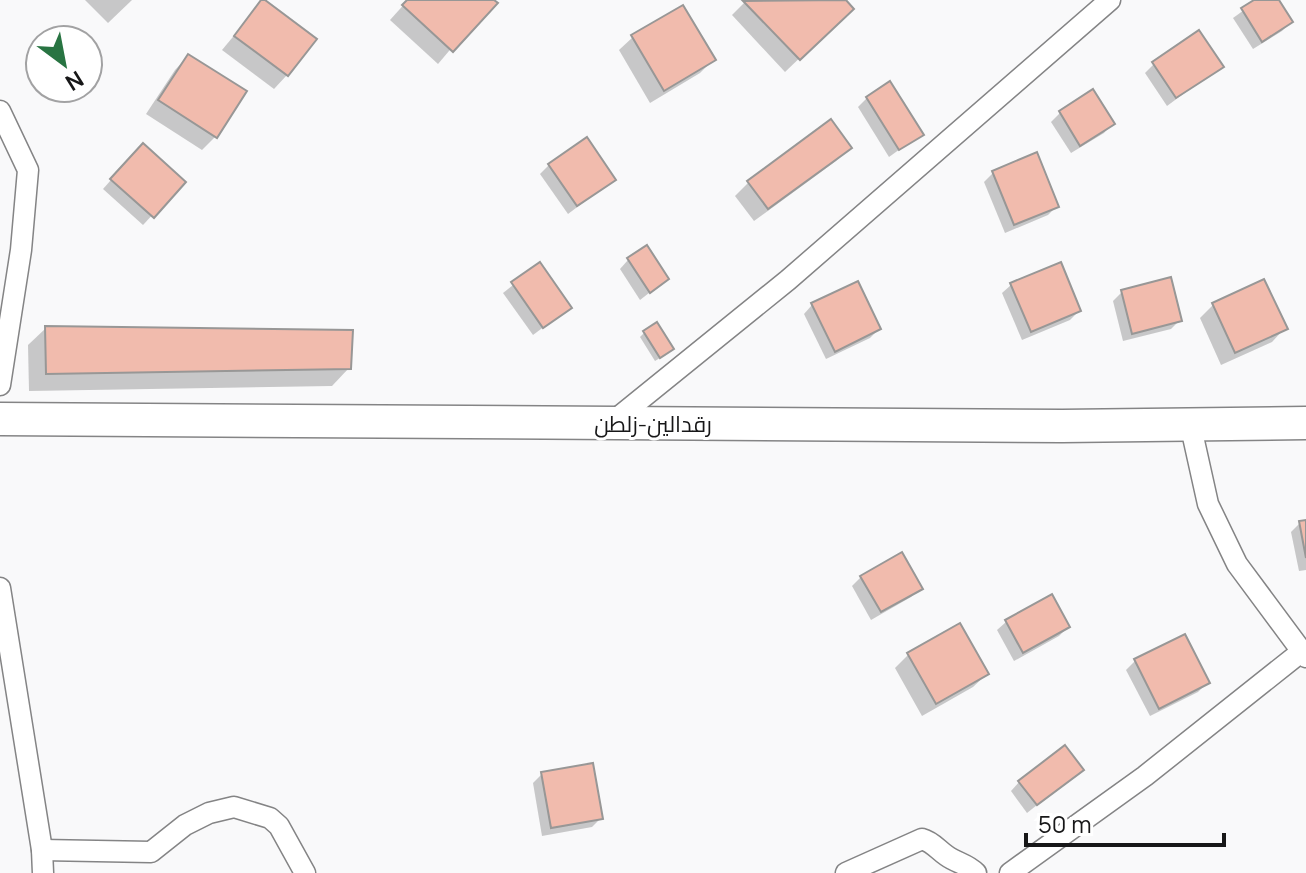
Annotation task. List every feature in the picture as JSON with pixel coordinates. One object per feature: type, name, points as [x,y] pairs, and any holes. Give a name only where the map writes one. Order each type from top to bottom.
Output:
[{"type":"main road","name":"رقدالين-زلطن","points":[[0,419],[1062,426],[1306,423]]},
{"type":"street","points":[[610,424],[788,280],[1110,0]]},
{"type":"street","points":[[0,111],[28,170],[21,250],[0,385]]},
{"type":"street","points":[[1010,873],[1145,776],[1304,655],[1237,564],[1208,504],[1190,423]]},
{"type":"street","points":[[0,588],[42,850],[43,873]]},
{"type":"street","points":[[42,850],[151,852],[185,825],[209,813],[234,807],[270,818],[287,836],[305,873]]},
{"type":"street","points":[[846,873],[916,839],[922,839],[976,873]]},
{"type":"building","points":[[261,0],[317,39],[288,76],[234,36]]},
{"type":"building","points":[[407,0],[494,0],[498,3],[453,52],[402,5]]},
{"type":"building","points":[[846,0],[854,9],[800,60],[743,1]]},
{"type":"building","points":[[1254,0],[1279,0],[1293,22],[1262,42],[1241,8]]},
{"type":"building","points":[[683,5],[716,60],[664,91],[631,35]]},
{"type":"building","points":[[1199,30],[1224,67],[1176,98],[1152,62]]},
{"type":"building","points":[[188,54],[247,91],[217,138],[158,100]]},
{"type":"building","points":[[890,81],[924,135],[899,150],[866,97]]},
{"type":"building","points":[[1093,89],[1115,124],[1080,146],[1059,111]]},
{"type":"building","points":[[831,119],[852,148],[768,209],[747,181]]},
{"type":"building","points":[[587,137],[616,180],[577,206],[548,164]]},
{"type":"building","points":[[143,143],[186,182],[154,218],[110,179]]},
{"type":"building","points":[[1037,152],[1059,207],[1014,225],[992,171]]},
{"type":"building","points":[[647,245],[669,279],[650,293],[627,258]]},
{"type":"building","points":[[540,262],[572,308],[543,328],[511,282]]},
{"type":"building","points":[[1061,262],[1081,311],[1031,332],[1010,283]]},
{"type":"building","points":[[1171,277],[1182,321],[1132,334],[1121,290]]},
{"type":"building","points":[[1264,279],[1288,329],[1235,353],[1212,303]]},
{"type":"building","points":[[858,281],[881,329],[835,352],[811,303]]},
{"type":"building","points":[[657,322],[674,349],[660,358],[643,331]]},
{"type":"building","points":[[45,326],[353,330],[351,369],[46,374]]},
{"type":"building","points":[[1306,520],[1306,558],[1299,521]]},
{"type":"building","points":[[902,552],[923,589],[881,612],[860,576]]},
{"type":"building","points":[[1052,594],[1070,627],[1023,653],[1005,620]]},
{"type":"building","points":[[960,623],[989,674],[936,704],[907,653]]},
{"type":"building","points":[[1185,634],[1210,683],[1159,709],[1134,659]]},
{"type":"building","points":[[1065,745],[1084,770],[1037,805],[1018,781]]},
{"type":"building","points":[[593,763],[603,819],[551,828],[541,772]]}]
